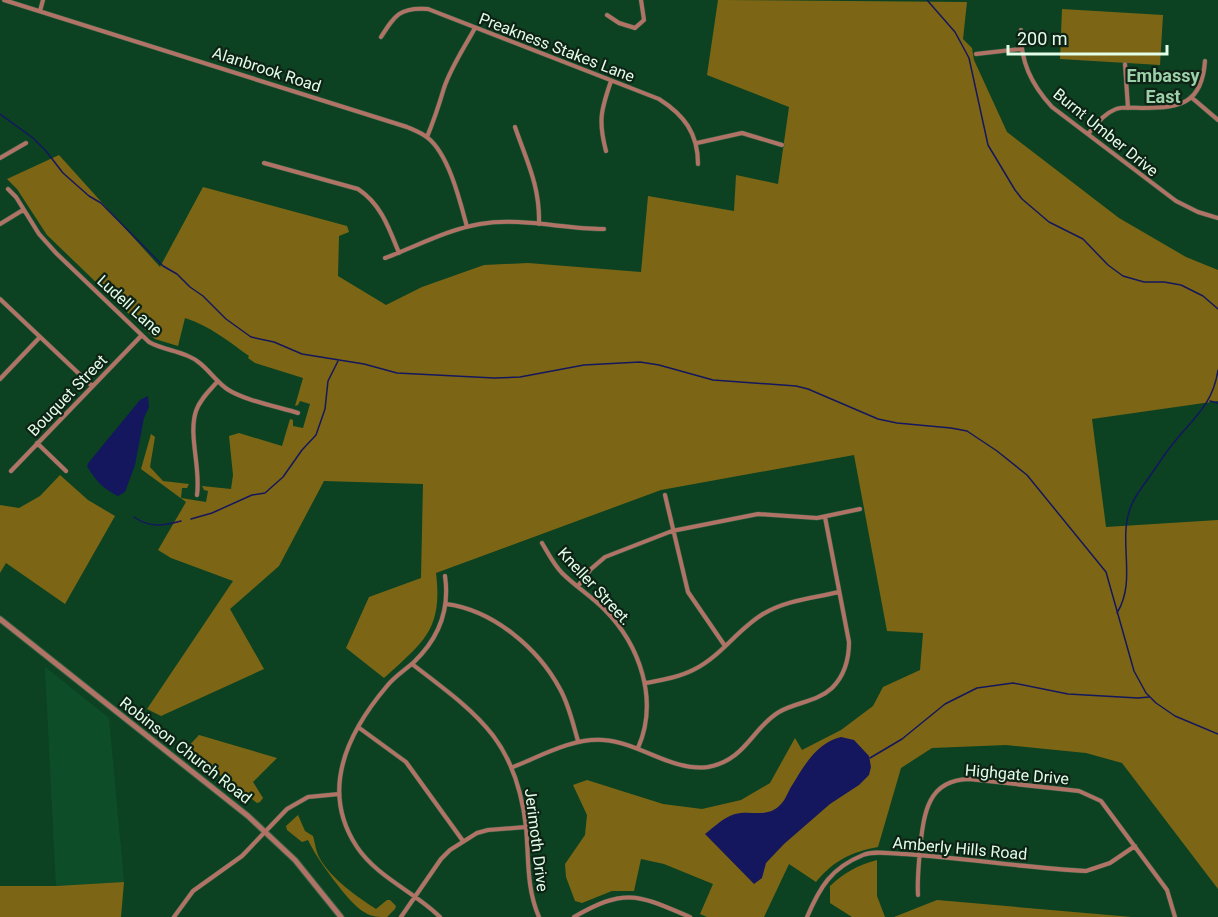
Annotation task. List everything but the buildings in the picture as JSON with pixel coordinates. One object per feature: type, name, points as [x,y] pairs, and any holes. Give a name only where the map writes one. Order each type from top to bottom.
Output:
[{"type":"street","name":"Alanbrook Road","points":[[4,0],[407,127],[427,137]]},
{"type":"street","points":[[40,11],[44,0]]},
{"type":"street","points":[[607,15],[619,23],[635,28],[644,20],[641,0]]},
{"type":"street","name":"Preakness Stakes Lane","points":[[381,37],[396,15],[412,8],[428,9],[659,99],[673,108],[683,119],[697,143],[698,164]]},
{"type":"street","points":[[467,227],[451,177],[440,153],[427,137],[451,71],[475,28]]},
{"type":"street","name":"Burnt Umber Drive","points":[[1022,30],[1021,49],[1028,73],[1040,94],[1052,106],[1176,201],[1198,212],[1218,218]]},
{"type":"street","points":[[976,54],[1021,49]]},
{"type":"street","points":[[1088,134],[1105,115],[1117,109],[1173,107],[1191,97],[1202,80],[1205,61]]},
{"type":"street","points":[[1125,64],[1128,108]]},
{"type":"street","points":[[606,152],[601,128],[601,111],[611,81]]},
{"type":"street","points":[[1191,97],[1218,120]]},
{"type":"street","points":[[515,127],[536,185],[539,224]]},
{"type":"street","points":[[697,143],[742,133],[782,145]]},
{"type":"street","points":[[0,158],[26,143]]},
{"type":"street","points":[[264,163],[358,189],[368,195],[381,211],[399,253]]},
{"type":"street","name":"Ludell Lane","points":[[8,189],[16,197],[39,234],[56,253],[141,336],[157,347],[189,356],[198,361],[227,389],[298,413]]},
{"type":"street","points":[[0,224],[23,210]]},
{"type":"street","points":[[385,258],[467,227],[482,224],[539,224],[604,229]]},
{"type":"street","points":[[0,299],[92,386]]},
{"type":"street","name":"Bouquet Street","points":[[11,471],[141,336]]},
{"type":"street","points":[[0,379],[40,337]]},
{"type":"street","points":[[197,495],[198,474],[194,422],[196,412],[206,394],[218,381]]},
{"type":"street","points":[[37,443],[66,471]]},
{"type":"street","points":[[664,495],[688,592],[725,646]]},
{"type":"street","points":[[578,585],[591,568],[605,557],[672,531],[758,514],[805,518],[825,517],[860,509]]},
{"type":"street","points":[[513,767],[578,741],[602,740],[638,748],[664,759],[693,767],[718,764],[743,749],[780,711],[814,699],[832,688],[844,671],[849,653],[849,642],[825,517]]},
{"type":"street","name":"Kneller Street.","points":[[542,543],[562,574],[578,585],[605,610],[631,646],[646,683],[648,704],[647,721],[638,748]]},
{"type":"street","points":[[440,917],[374,866],[357,847],[345,824],[339,794],[341,764],[345,750],[358,727],[388,684],[412,664],[433,641],[446,604],[445,576]]},
{"type":"street","points":[[646,683],[693,670],[747,626],[776,607],[839,592]]},
{"type":"street","points":[[446,604],[461,606],[497,624],[515,636],[541,661],[563,696],[578,741]]},
{"type":"street","name":"Robinson Church Road","points":[[0,619],[266,831],[296,860],[341,917]]},
{"type":"street","name":"Jerimoth Drive","points":[[412,664],[472,710],[485,723],[513,767],[526,827],[529,886],[539,917]]},
{"type":"street","points":[[358,727],[406,762],[463,841]]},
{"type":"street","name":"Highgate Drive","points":[[918,895],[917,880],[925,811],[930,799],[944,786],[960,780],[1079,791],[1101,801],[1167,890],[1175,917]]},
{"type":"street","points":[[174,917],[194,891],[242,856],[287,809],[300,801],[316,796],[339,794]]},
{"type":"street","points":[[401,917],[441,859],[463,841],[488,830],[526,827]]},
{"type":"street","name":"Amberly Hills Road","points":[[807,917],[817,893],[838,868],[865,854],[880,852],[920,855],[1086,871],[1110,863],[1135,846]]},
{"type":"street","points":[[574,917],[598,903],[619,898],[647,899],[677,914],[690,917]]},
{"type":"shaded area","points":[[718,0],[967,2],[963,39],[972,48],[974,60],[1007,132],[1119,218],[1186,257],[1218,270],[1218,401],[1092,419],[1106,527],[1218,520],[1218,889],[1122,763],[1086,753],[1006,745],[932,748],[901,768],[878,847],[843,858],[829,868],[816,882],[789,864],[764,917],[707,917],[700,914],[713,884],[664,864],[641,859],[634,891],[612,891],[582,903],[575,901],[566,877],[565,864],[585,835],[587,815],[573,785],[587,780],[663,804],[702,809],[741,800],[770,783],[795,738],[802,750],[841,730],[873,706],[883,687],[920,670],[923,633],[887,631],[854,455],[661,490],[436,573],[437,592],[433,622],[419,644],[384,678],[346,648],[369,597],[421,578],[423,484],[324,481],[279,566],[230,609],[264,669],[161,716],[147,709],[233,581],[171,558],[158,550],[186,502],[141,469],[151,434],[155,437],[150,467],[163,481],[189,484],[187,488],[182,488],[181,498],[206,502],[208,491],[202,486],[231,489],[233,475],[229,436],[239,433],[282,446],[290,419],[293,420],[293,426],[303,428],[310,404],[300,401],[295,406],[303,378],[255,363],[226,339],[194,321],[185,318],[178,346],[155,339],[47,235],[17,189],[7,179],[59,155],[160,267],[203,187],[347,226],[349,232],[339,236],[338,276],[386,305],[422,287],[484,265],[528,263],[641,272],[648,196],[734,211],[736,175],[778,184],[789,107],[707,75]]},
{"type":"shaded area","points":[[1062,9],[1163,15],[1160,65],[1060,59]]},
{"type":"shaded area","points":[[148,396],[149,407],[144,418],[135,465],[125,492],[118,496],[100,484],[87,466],[140,400]]},
{"type":"shaded area","points":[[60,475],[88,500],[115,516],[65,604],[6,563],[0,573],[0,505],[19,508],[40,496]]},
{"type":"shaded area","points":[[45,667],[109,718],[124,882],[56,886]]},
{"type":"shaded area","points":[[199,735],[277,758],[253,782],[263,798],[260,802],[257,803],[184,751]]},
{"type":"shaded area","points":[[841,737],[854,740],[869,756],[871,767],[869,775],[859,785],[830,804],[784,844],[766,863],[762,878],[754,884],[705,834],[731,815],[764,813],[774,810],[783,802],[812,756],[824,744]]},
{"type":"shaded area","points":[[298,815],[305,831],[313,836],[320,859],[338,880],[376,909],[387,900],[396,906],[387,917],[370,915],[358,907],[333,879],[318,857],[308,840],[302,842],[287,830],[286,826]]},
{"type":"shaded area","points":[[877,860],[877,896],[885,917],[852,917],[830,903],[830,886],[852,870]]},
{"type":"shaded area","points":[[124,882],[121,917],[0,917],[0,886],[56,886]]},
{"type":"shaded area","points":[[937,900],[1132,917],[894,917]]},
{"type":"waterway","points":[[927,0],[955,32],[969,58],[988,145],[1022,199],[1049,222],[1083,239],[1108,265],[1123,276],[1144,282],[1181,285],[1203,296],[1218,309]]},
{"type":"waterway","points":[[0,114],[33,138],[63,173],[89,196],[101,203],[163,266],[177,274],[226,319],[251,337],[274,342],[302,354],[364,364],[397,373],[494,378],[520,377],[584,365],[640,362],[713,380],[796,386],[878,419],[967,431],[1027,475],[1106,572],[1134,671],[1146,693],[1175,716],[1218,734]]},
{"type":"waterway","points":[[191,519],[212,513],[252,495],[265,493],[283,477],[316,435],[325,409],[328,381],[338,361]]},
{"type":"waterway","points":[[1117,613],[1126,587],[1126,531],[1132,504],[1170,448],[1203,408],[1216,381],[1218,370]]},
{"type":"waterway","points":[[1210,401],[1218,403]]},
{"type":"waterway","points":[[134,517],[157,525],[181,521]]},
{"type":"waterway","points":[[870,758],[902,739],[945,704],[977,688],[1013,683],[1068,694],[1149,697]]},
{"type":"district","name":"Embassy East","points":[[1163,86]]}]
